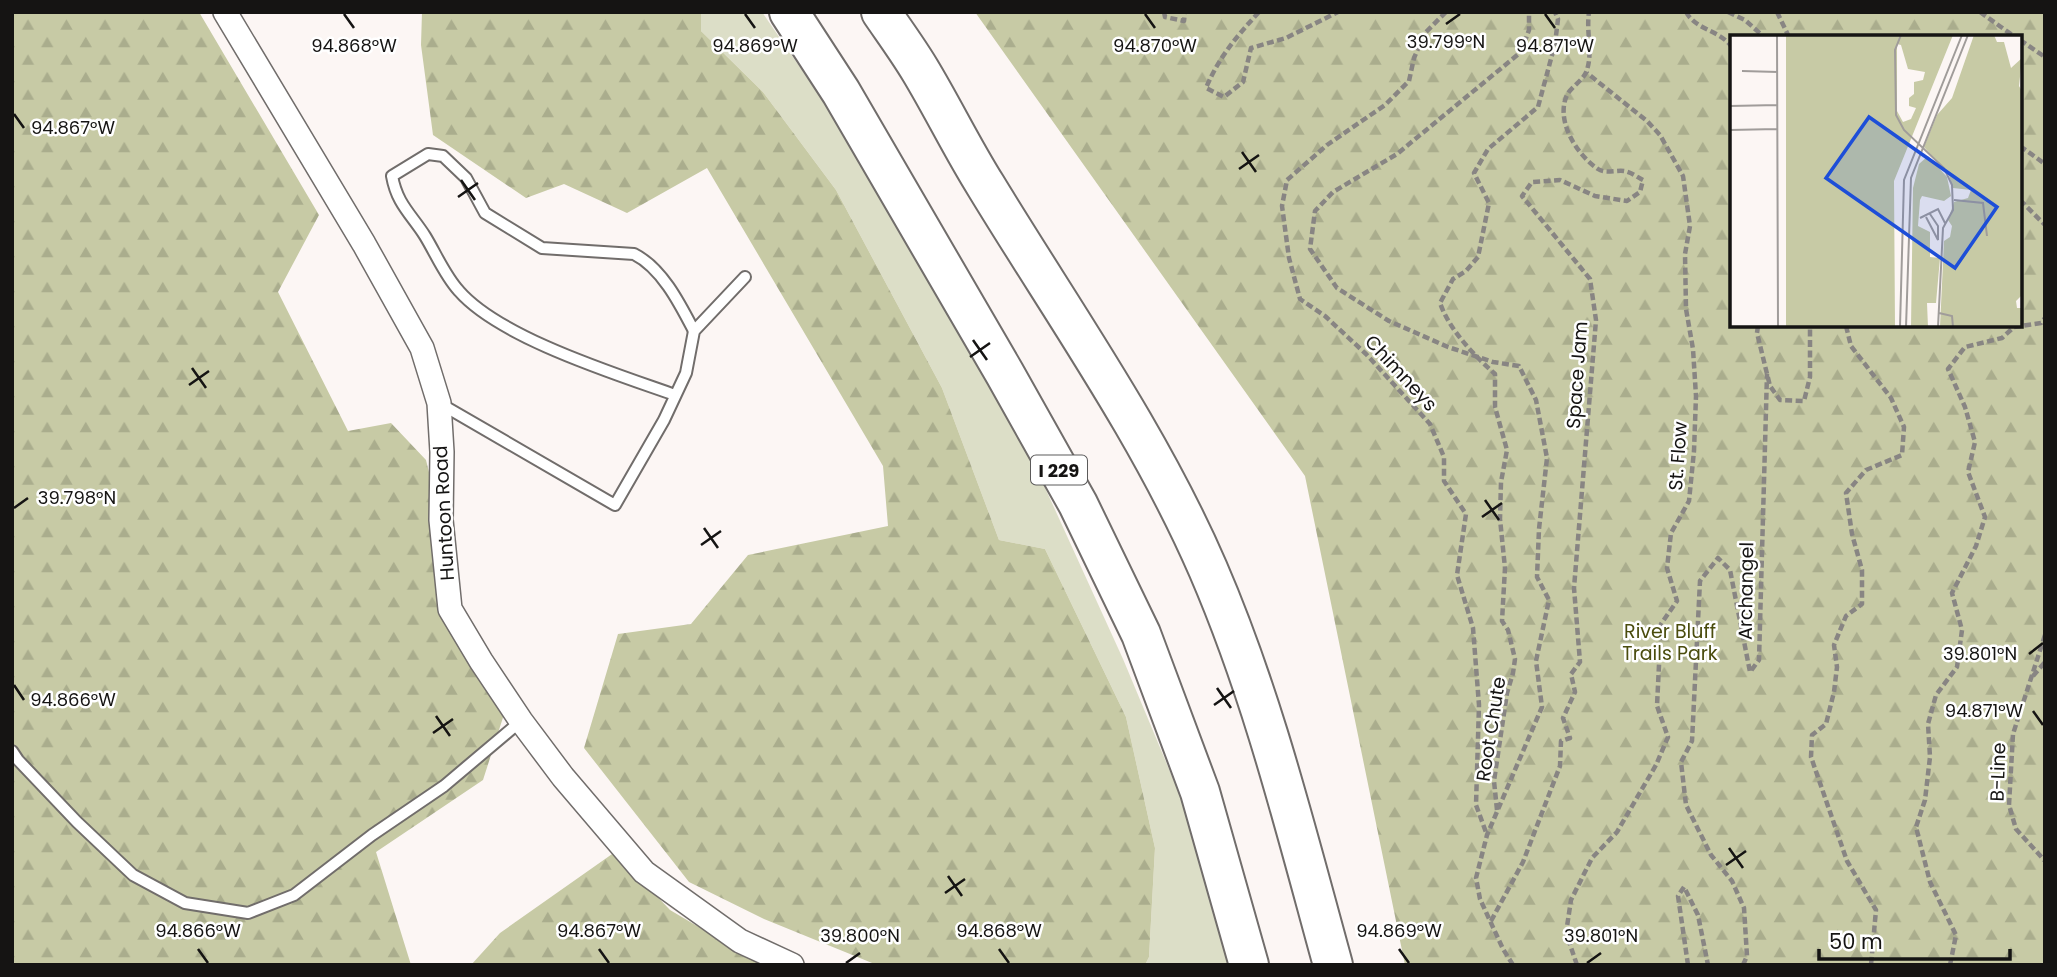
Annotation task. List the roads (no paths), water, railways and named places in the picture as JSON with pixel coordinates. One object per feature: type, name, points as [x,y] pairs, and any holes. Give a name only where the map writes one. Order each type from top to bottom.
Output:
[{"type":"highway","name":"I 229","points":[[789,12],[841,92],[1018,397],[1078,504],[1141,634],[1200,792],[1248,965]]},
{"type":"highway","points":[[881,12],[919,68],[985,185],[1072,321],[1156,466],[1207,566],[1247,665],[1333,965]]},
{"type":"street","name":"Huntoon Road","points":[[225,12],[364,244],[422,348],[439,403],[442,452],[441,520],[450,609],[521,721],[600,822],[644,872],[740,942],[792,965]]},
{"type":"lane","points":[[675,396],[613,374],[494,321],[459,291],[423,233],[395,195],[392,176],[428,153],[443,156],[466,178],[485,213],[542,248],[634,254],[645,260],[679,301],[694,331]]},
{"type":"lane","points":[[439,403],[615,505],[675,396],[685,373],[694,331],[745,277]]},
{"type":"lane","points":[[12,751],[77,822],[133,875],[185,903],[248,913],[295,895],[372,835],[444,786],[521,721]]},
{"type":"park label","name":"River Bluff Trails Park","points":[[1670,642]]}]
